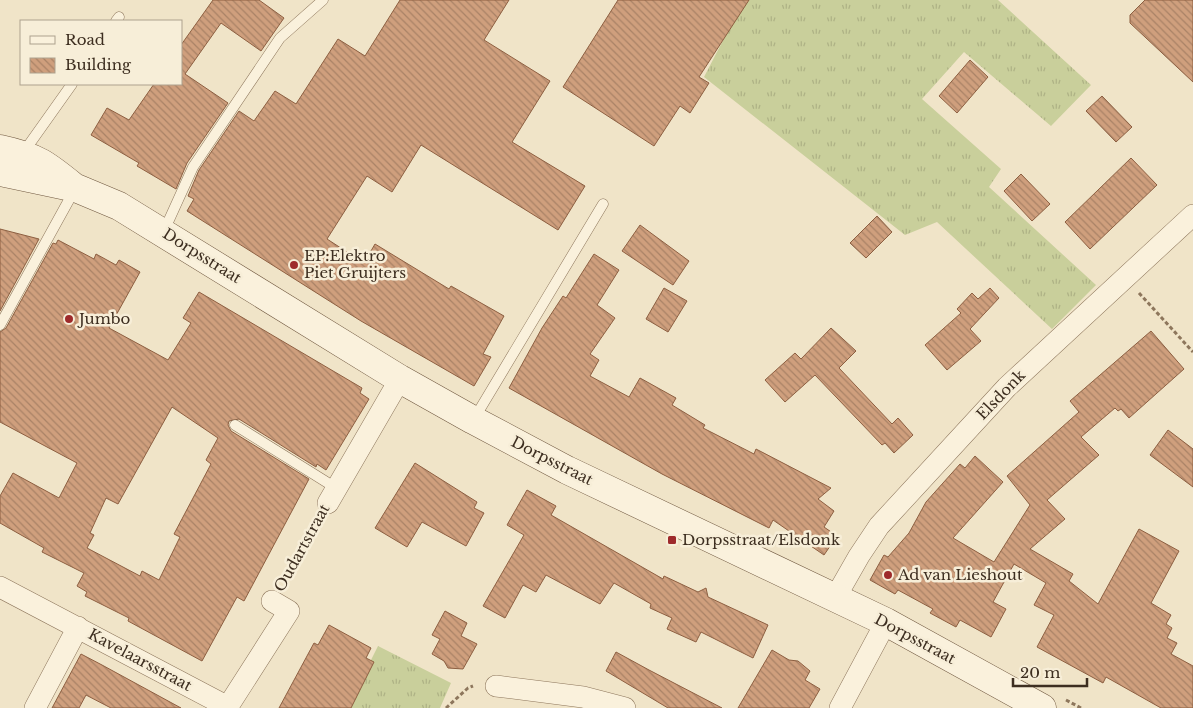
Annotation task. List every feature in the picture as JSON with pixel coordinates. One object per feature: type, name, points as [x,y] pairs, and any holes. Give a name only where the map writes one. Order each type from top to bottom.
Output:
[{"type":"street","name":"Dorpsstraat","points":[[11,151],[43,162],[76,188]]},
{"type":"street","name":"Dorpsstraat","points":[[0,172],[76,188],[118,206],[164,232],[400,379],[473,420],[567,470],[886,622],[1042,708]]},
{"type":"street","name":"Elsdonk","points":[[835,598],[879,526],[1007,387],[1193,215]]},
{"type":"street","name":"Oudartstraat","points":[[332,495],[400,379]]},
{"type":"street","name":"Kavelaarsstraat","points":[[1,590],[78,627],[227,707]]},
{"type":"street","name":"Oudartstraat","points":[[227,707],[289,611],[272,601]]},
{"type":"street","points":[[840,708],[886,622]]},
{"type":"street","name":"Kavelaarsstraat","points":[[35,708],[78,627]]},
{"type":"street","points":[[496,686],[583,697],[625,708]]},
{"type":"lane","points":[[164,232],[193,168],[280,38],[324,0]]},
{"type":"lane","points":[[11,151],[71,85]]},
{"type":"lane","points":[[0,325],[76,188]]},
{"type":"lane","points":[[473,420],[603,204]]},
{"type":"lane","points":[[235,425],[332,495]]},
{"type":"path","points":[[1126,278],[1193,352]]},
{"type":"path","name":"Oudartstraat","points":[[272,601],[332,495]]},
{"type":"path","points":[[446,708],[468,688],[477,685],[496,686]]},
{"type":"green space","points":[[744,0],[998,0],[1091,85],[1051,126],[964,52],[922,99],[1001,169],[989,187],[1096,285],[1052,329],[937,222],[905,235],[704,77]]},
{"type":"green space","points":[[378,646],[451,683],[440,708],[347,708]]},
{"type":"building","points":[[213,0],[259,0],[284,18],[261,51],[221,23],[185,74],[228,103],[187,163],[176,189],[137,166],[139,163],[91,135],[107,108],[129,120],[153,85],[182,85],[182,44]]},
{"type":"building","points":[[400,0],[509,0],[484,40],[550,81],[512,142],[585,186],[558,230],[421,145],[392,192],[367,176],[327,239],[364,263],[375,244],[449,289],[451,286],[504,316],[483,354],[491,357],[474,386],[361,321],[187,211],[194,199],[188,196],[199,170],[239,111],[254,121],[275,91],[296,104],[338,39],[365,56]]},
{"type":"building","points":[[618,0],[749,0],[699,77],[709,83],[690,113],[680,106],[654,146],[563,87]]},
{"type":"building","points":[[1145,0],[1193,0],[1193,82],[1130,23],[1130,15]]},
{"type":"building","points":[[970,60],[988,77],[957,113],[939,96]]},
{"type":"building","points":[[1102,96],[1132,127],[1116,142],[1086,111]]},
{"type":"building","points":[[1131,158],[1157,185],[1090,249],[1065,222]]},
{"type":"building","points":[[1021,174],[1050,204],[1032,221],[1004,191]]},
{"type":"building","points":[[877,216],[892,232],[866,258],[850,243]]},
{"type":"building","points":[[640,225],[689,261],[673,285],[622,251]]},
{"type":"building","points":[[0,229],[39,239],[0,311]]},
{"type":"building","points":[[58,240],[94,259],[96,254],[116,265],[119,260],[140,272],[109,328],[168,360],[191,323],[183,318],[199,292],[362,388],[360,393],[369,399],[326,470],[317,464],[316,467],[239,419],[229,421],[228,425],[231,431],[309,479],[244,601],[237,597],[202,661],[128,621],[129,618],[85,596],[87,592],[77,586],[84,573],[42,552],[44,548],[0,523],[0,496],[13,473],[59,498],[77,463],[0,422],[0,332],[6,328],[53,243],[56,244]],"holes":[[[172,407],[218,438],[206,460],[211,464],[174,534],[180,537],[159,580],[142,571],[140,576],[87,548],[94,535],[90,533],[106,498],[118,504]]]},
{"type":"building","points":[[594,254],[619,270],[597,305],[615,318],[590,354],[599,360],[590,376],[629,397],[640,378],[676,398],[672,405],[705,425],[703,428],[754,454],[756,449],[831,488],[818,499],[834,511],[824,527],[837,536],[824,555],[773,520],[769,528],[662,474],[509,388],[542,328],[563,296],[566,298]]},
{"type":"building","points":[[664,288],[687,301],[668,332],[646,319]]},
{"type":"building","points":[[990,288],[999,298],[970,329],[981,341],[947,370],[925,345],[961,313],[957,309],[972,293],[978,299]]},
{"type":"building","points":[[831,328],[856,351],[839,368],[892,424],[898,418],[913,435],[894,453],[885,443],[882,445],[815,375],[785,402],[765,380],[795,353],[801,359]]},
{"type":"building","points":[[1151,331],[1184,369],[1129,418],[1121,409],[1118,411],[1115,408],[1081,437],[1099,455],[1047,500],[1065,519],[1030,549],[1073,574],[1069,581],[1098,604],[1139,529],[1179,551],[1151,603],[1171,615],[1166,624],[1172,628],[1167,638],[1177,643],[1171,654],[1193,666],[1193,708],[1161,708],[1106,677],[1103,683],[1037,647],[1054,615],[1034,605],[1046,583],[1014,564],[993,602],[1006,609],[991,637],[960,620],[956,627],[930,613],[933,609],[898,590],[895,594],[870,580],[884,555],[888,557],[909,533],[926,502],[960,464],[965,468],[975,456],[1003,482],[953,538],[994,562],[1030,505],[1007,476],[1079,412],[1070,401]]},
{"type":"building","points":[[1168,430],[1193,449],[1193,487],[1150,455]]},
{"type":"building","points":[[415,463],[477,502],[474,508],[484,513],[466,546],[422,522],[407,547],[375,528]]},
{"type":"building","points":[[527,490],[556,506],[551,515],[663,579],[664,576],[698,592],[706,588],[708,597],[768,625],[753,658],[701,632],[696,642],[667,629],[672,618],[650,608],[651,604],[614,583],[600,604],[546,575],[536,592],[523,585],[505,618],[483,606],[524,535],[507,525]]},
{"type":"building","points":[[445,611],[467,623],[461,636],[477,644],[463,669],[448,668],[444,661],[432,654],[440,639],[432,635]]},
{"type":"building","points":[[329,625],[371,648],[366,658],[374,662],[351,708],[279,708],[314,643],[318,645]]},
{"type":"building","points":[[772,650],[789,660],[798,661],[810,671],[805,680],[820,689],[809,708],[738,708]]},
{"type":"building","points":[[616,652],[722,708],[668,708],[606,671]]},
{"type":"building","points":[[81,654],[181,708],[111,708],[86,695],[79,708],[52,708]]},
{"type":"place","name":"EP:Elektro Piet Gruijters","points":[[294,265]]},
{"type":"place","name":"Jumbo","points":[[69,319]]},
{"type":"place","name":"Dorpsstraat/Elsdonk","points":[[672,540]]},
{"type":"place","name":"Ad van Lieshout","points":[[888,575]]}]
